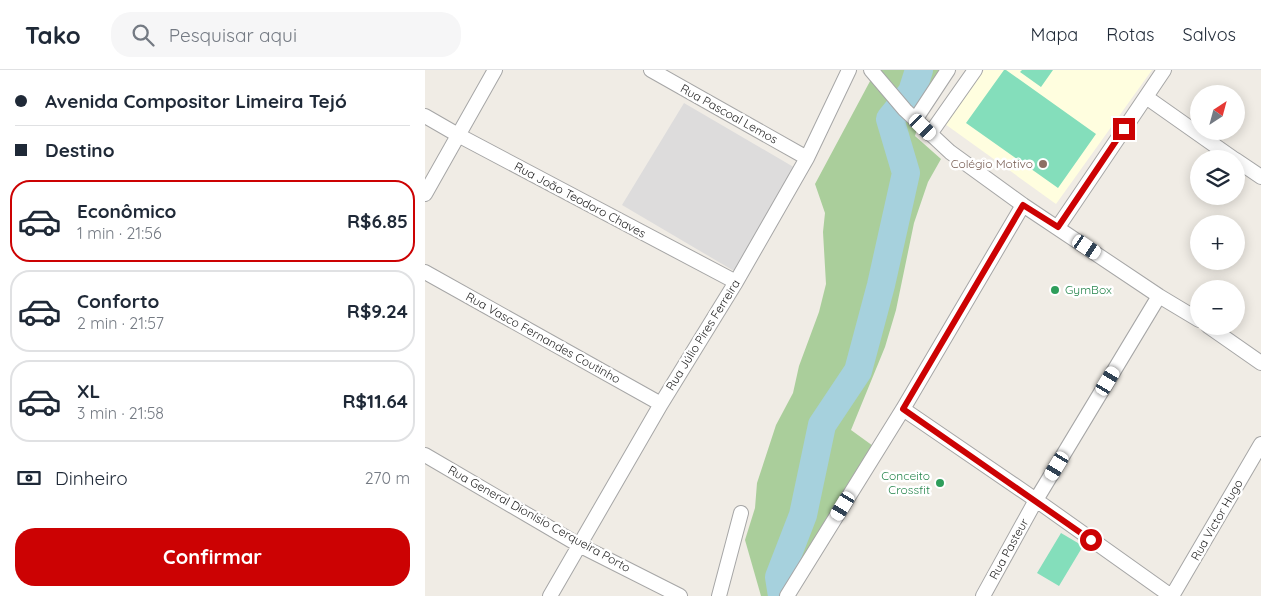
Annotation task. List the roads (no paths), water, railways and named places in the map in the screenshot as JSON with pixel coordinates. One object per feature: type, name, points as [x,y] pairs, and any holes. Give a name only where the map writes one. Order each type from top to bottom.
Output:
[{"type":"street","points":[[425,194],[495,70]]},
{"type":"street","name":"Rua Pascoal Lemos","points":[[651,70],[807,158]]},
{"type":"street","name":"Rua Júlio Pires Ferreira","points":[[550,596],[661,404],[736,282],[807,158],[849,70]]},
{"type":"street","points":[[871,70],[906,110],[950,152],[1023,205],[1190,315]]},
{"type":"street","points":[[906,110],[949,70]]},
{"type":"street","points":[[931,134],[975,70]]},
{"type":"street","points":[[1058,227],[1164,70]]},
{"type":"street","points":[[1146,97],[1222,150]]},
{"type":"street","name":"Rua João Teodoro Chaves","points":[[425,116],[736,282]]},
{"type":"street","points":[[1245,166],[1261,178]]},
{"type":"street","points":[[787,596],[903,409],[1023,205]]},
{"type":"street","name":"Rua Vasco Fernandes Coutinho","points":[[425,272],[661,404]]},
{"type":"street","name":"Rua Pasteur","points":[[983,596],[1036,500],[1159,296]]},
{"type":"street","points":[[1221,335],[1261,362]]},
{"type":"street","points":[[903,409],[1171,596]]},
{"type":"street","name":"Rua Victor Hugo","points":[[1171,596],[1261,444]]},
{"type":"street","name":"Rua General Dionísio Cerqueira Porto","points":[[425,455],[579,545],[680,596]]},
{"type":"street","points":[[719,596],[741,513]]},
{"type":"waterway","points":[[782,596],[779,577],[803,515],[822,425],[858,371],[881,285],[906,173],[890,119],[912,92],[919,70]]},
{"type":"place","name":"Colégio Motivo","points":[[1043,164]]},
{"type":"place","name":"GymBox","points":[[1055,290]]},
{"type":"place","name":"Conceito Crossfit","points":[[940,483]]}]
